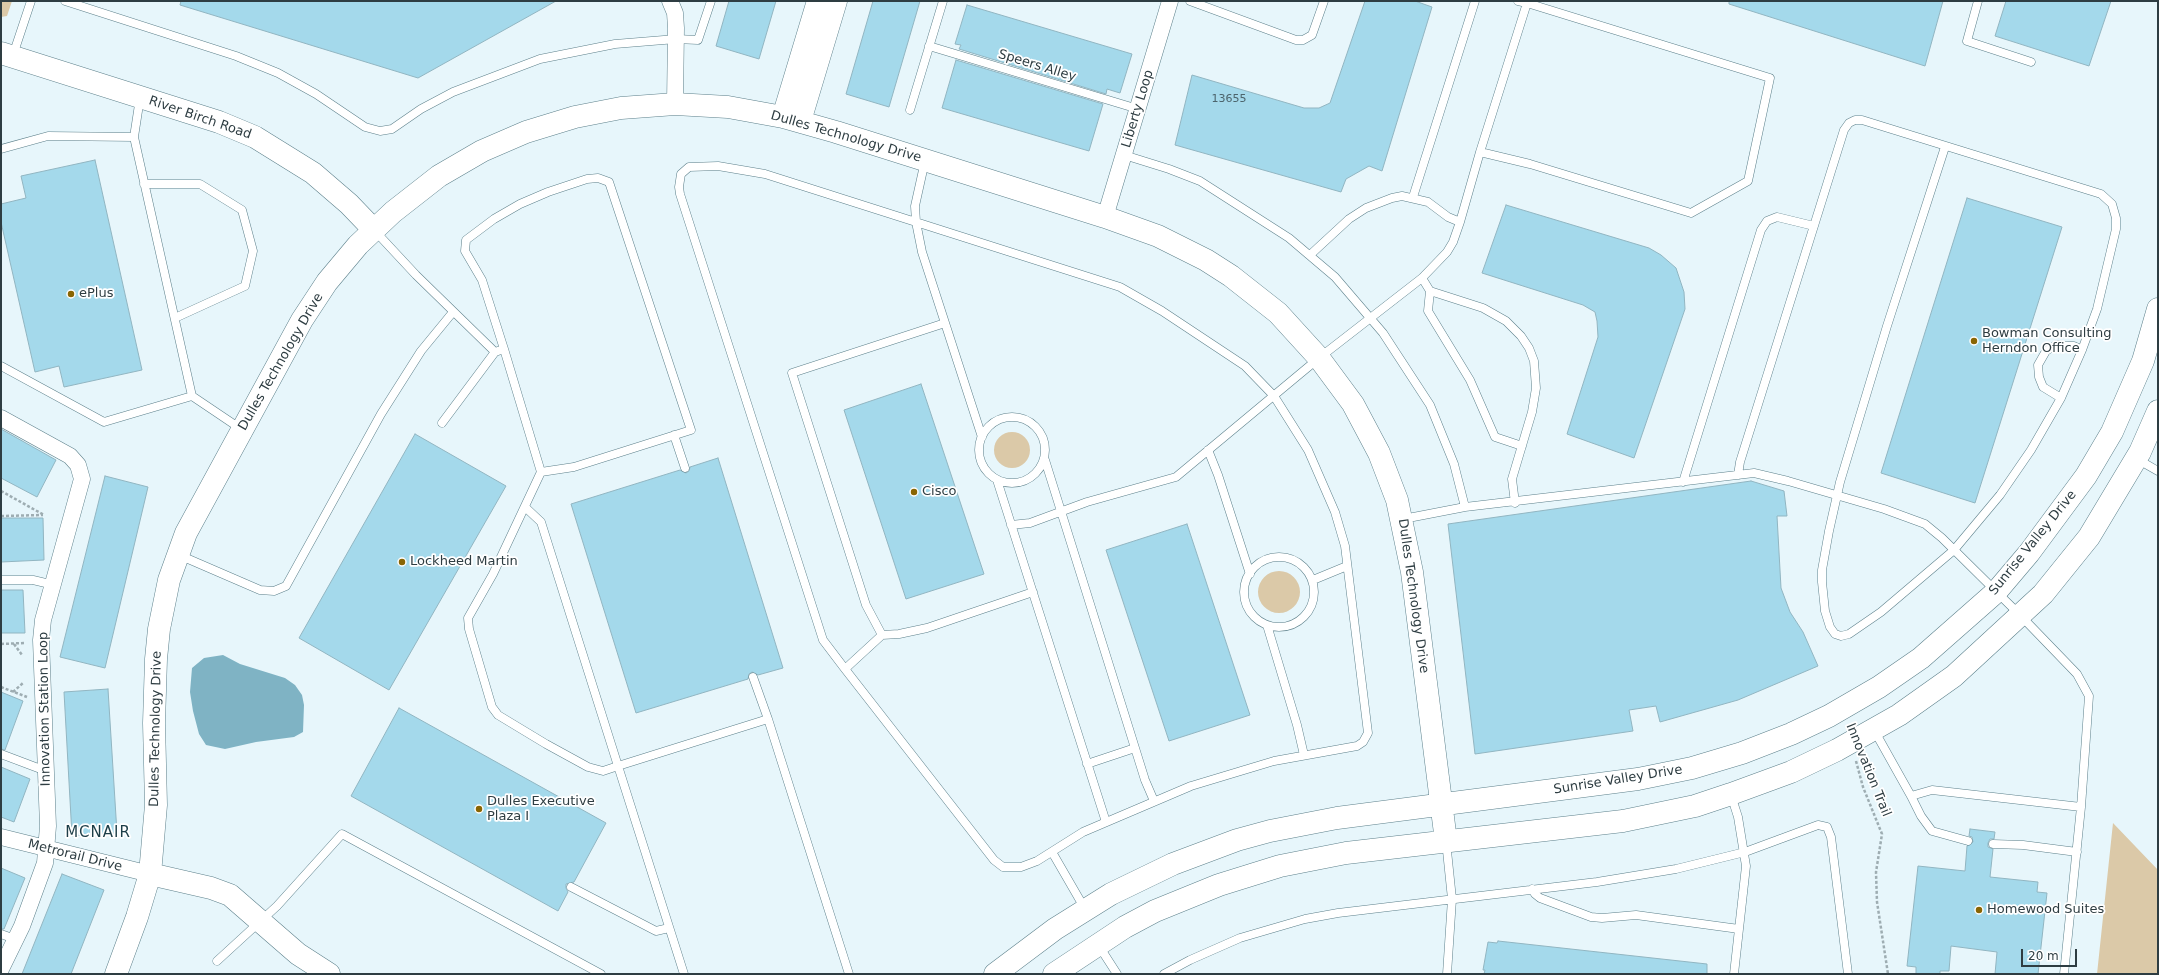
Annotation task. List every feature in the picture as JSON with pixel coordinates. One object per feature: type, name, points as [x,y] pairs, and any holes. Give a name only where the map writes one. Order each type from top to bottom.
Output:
[{"type":"street","points":[[670,1],[675,13],[675,104]]},
{"type":"street","points":[[791,119],[818,1]]},
{"type":"street","points":[[791,119],[836,1]]},
{"type":"street","name":"Liberty Loop","points":[[1105,217],[1170,1]]},
{"type":"street","name":"River Birch Road","points":[[7,54],[219,122],[273,147],[301,164],[332,188],[373,229]]},
{"type":"street","name":"Dulles Technology Drive","points":[[116,974],[135,924],[150,874],[156,805],[154,716],[156,659],[163,602],[177,554],[201,504],[314,301],[344,260],[373,229],[403,203],[439,176],[461,162],[504,141],[550,124],[596,112],[621,108],[675,104],[728,107],[791,119],[925,160],[1105,217],[1158,236],[1182,247],[1231,276],[1278,313],[1319,358],[1349,398],[1366,427],[1390,477],[1402,520],[1412,572],[1446,840]]},
{"type":"street","name":"Sunrise Valley Drive","points":[[995,974],[1026,949],[1085,909],[1173,864],[1237,840],[1270,831],[1337,818],[1638,779],[1692,768],[1742,753],[1791,734],[1823,719],[1879,687],[1921,658],[1996,592],[2064,509],[2086,476],[2112,432],[2143,361],[2158,309]]},
{"type":"street","points":[[1054,974],[1125,927],[1186,897],[1280,866],[1346,853],[1446,840],[1622,821],[1695,806],[1791,772],[1848,743],[1916,703],[1954,676],[2042,594],[2089,537],[2136,458],[2158,411]]},
{"type":"street","name":"Innovation Station Loop","points":[[1,418],[70,456],[78,464],[81,471],[81,485],[43,620],[41,640],[46,771],[45,863],[40,880],[8,936],[1,969]]},
{"type":"street","name":"Metrorail Drive","points":[[1,837],[150,874]]},
{"type":"street","points":[[150,874],[225,893],[236,900],[298,954],[329,974]]},
{"type":"lane","points":[[7,54],[31,1]]},
{"type":"lane","points":[[66,1],[236,56],[278,73],[316,94],[365,127],[380,131],[392,128],[421,109],[453,92],[540,59],[615,44],[676,39],[698,40],[711,1]]},
{"type":"lane","points":[[910,110],[944,1]]},
{"type":"lane","points":[[1190,1],[1296,40],[1304,40],[1312,35],[1324,1]]},
{"type":"lane","points":[[1413,197],[1474,1]]},
{"type":"lane","points":[[1480,152],[1530,164],[1691,213],[1748,181],[1770,78],[1518,1]]},
{"type":"lane","points":[[1978,1],[1967,41],[2031,62]]},
{"type":"lane","points":[[1011,525],[1030,523],[1061,511],[1114,494],[1176,477],[1319,358],[1422,278],[1447,252],[1453,242],[1527,3]]},
{"type":"lane","name":"Speers Alley","points":[[929,46],[1138,109]]},
{"type":"lane","points":[[140,97],[134,137],[192,396],[242,430]]},
{"type":"lane","points":[[1738,475],[1740,462],[1844,130],[1849,123],[1855,120],[1862,120],[2100,194],[2112,204],[2116,218],[2116,229],[2097,309],[2082,350],[2061,398],[2049,420],[2000,495],[1954,550],[1881,612],[1849,634],[1838,636],[1832,631],[1825,611],[1822,570],[1837,496],[1887,326],[1945,146]]},
{"type":"lane","points":[[1,149],[48,136],[134,137]]},
{"type":"lane","points":[[1124,155],[1169,169],[1200,181],[1290,238],[1335,277],[1397,352],[1430,405],[1454,464],[1465,507]]},
{"type":"lane","points":[[925,160],[915,206],[916,222],[922,252],[982,437]]},
{"type":"lane","points":[[695,166],[739,169],[765,174],[916,222],[1120,287],[1162,311],[1245,366],[1274,396],[1308,450],[1335,512],[1345,546],[1368,734],[1364,742],[1357,746],[1304,755],[1230,773],[1154,801],[1083,832],[1037,861],[1015,868],[1003,867],[994,860],[823,640],[680,194],[679,180],[684,171],[695,166]]},
{"type":"lane","points":[[541,472],[574,467],[691,430],[612,188],[604,179],[588,180],[548,192],[520,204],[494,219],[466,240],[465,251],[482,280],[541,472],[493,574],[468,618],[469,628],[492,707],[498,715],[588,768],[599,772],[768,719]]},
{"type":"lane","points":[[144,184],[200,184],[242,210],[253,251],[245,286],[175,318]]},
{"type":"lane","points":[[1310,255],[1333,232],[1366,208],[1392,198],[1413,197],[1428,202],[1448,217],[1460,222]]},
{"type":"lane","points":[[1683,482],[1761,230],[1767,221],[1777,217],[1814,226]]},
{"type":"lane","points":[[373,229],[453,312],[495,352]]},
{"type":"lane","points":[[1422,278],[1430,291],[1428,311],[1470,380],[1495,437],[1522,446]]},
{"type":"lane","points":[[1430,291],[1471,303],[1494,313],[1514,327],[1529,348],[1534,361],[1536,388],[1532,412],[1512,479],[1514,503]]},
{"type":"lane","points":[[177,554],[260,590],[274,591],[286,586],[381,414],[421,352],[453,312]]},
{"type":"lane","points":[[882,635],[866,605],[792,373],[945,323]]},
{"type":"lane","points":[[2061,398],[2043,387],[2039,377],[2038,366],[2046,351],[2056,345],[2065,345],[2082,350]]},
{"type":"lane","points":[[442,423],[495,352],[504,349]]},
{"type":"lane","points":[[1,366],[104,422],[192,396]]},
{"type":"lane","points":[[1106,822],[997,480],[983,466],[979,447],[982,437],[988,427],[997,420],[1008,417],[1019,417],[1030,422],[1038,429],[1044,438],[1046,449],[1045,460],[1145,780],[1154,801]]},
{"type":"lane","points":[[674,435],[685,468]]},
{"type":"lane","points":[[1208,450],[1218,475],[1250,574]]},
{"type":"lane","points":[[2136,458],[2158,471]]},
{"type":"lane","points":[[997,480],[1016,484],[1026,481],[1034,476],[1045,460]]},
{"type":"lane","points":[[1402,520],[1465,507],[1514,503],[1754,473],[1788,481],[1884,509],[1919,521],[1942,538],[2020,615],[2077,674],[2089,696],[2081,807],[2064,974]]},
{"type":"lane","points":[[525,507],[541,522],[684,974]]},
{"type":"lane","points":[[1284,557],[1298,562],[1304,567],[1312,580],[1313,602],[1308,612],[1299,621],[1287,626],[1274,627],[1267,625],[1253,616],[1246,604],[1244,590],[1250,574],[1259,563],[1271,558],[1284,557]]},
{"type":"lane","points":[[1312,580],[1347,566]]},
{"type":"lane","points":[[1,580],[33,580],[54,585]]},
{"type":"lane","points":[[845,669],[882,635],[899,634],[927,628],[1033,592]]},
{"type":"lane","points":[[1267,625],[1297,725],[1304,755]]},
{"type":"lane","points":[[753,677],[768,719],[849,974]]},
{"type":"lane","points":[[1874,729],[1921,816],[1932,831],[1968,841]]},
{"type":"lane","points":[[1087,764],[1135,748]]},
{"type":"lane","points":[[1,754],[46,771]]},
{"type":"lane","points":[[1911,796],[1932,790],[2081,807]]},
{"type":"lane","points":[[1731,794],[1745,852],[1746,866],[1734,974]]},
{"type":"lane","points":[[1164,974],[1190,960],[1240,938],[1305,919],[1676,869],[1745,852],[1813,826],[1823,825],[1827,827],[1831,837],[1848,974]]},
{"type":"lane","points":[[216,961],[261,922],[342,834],[601,974]]},
{"type":"lane","points":[[1446,840],[1452,899],[1447,974]]},
{"type":"lane","points":[[1993,844],[2023,845],[2076,852]]},
{"type":"lane","points":[[1052,852],[1085,909]]},
{"type":"lane","points":[[571,887],[656,931],[669,928]]},
{"type":"lane","points":[[1532,889],[1540,898],[1591,916],[1636,915],[1740,929]]},
{"type":"lane","points":[[1098,944],[1117,974]]},
{"type":"path","points":[[1,491],[44,515],[1,516]]},
{"type":"path","points":[[14,643],[22,655]]},
{"type":"path","points":[[1,644],[29,643]]},
{"type":"path","points":[[13,692],[23,683]]},
{"type":"path","points":[[1,687],[29,698]]},
{"type":"path","name":"Innovation Trail","points":[[1848,743],[1882,834],[1876,872],[1877,902],[1888,974]]},
{"type":"shaded area","points":[[1,1],[12,1],[7,16],[1,17]]},
{"type":"shaded area","points":[[1016,432],[1025,437],[1029,443],[1029,457],[1025,463],[1016,468],[1008,468],[999,463],[995,457],[994,446],[999,437],[1005,433]]},
{"type":"shaded area","points":[[1275,571],[1283,571],[1291,574],[1297,580],[1300,592],[1297,604],[1291,610],[1283,613],[1275,613],[1267,610],[1261,604],[1258,596],[1258,588],[1261,580],[1267,574]]},
{"type":"shaded area","points":[[2113,823],[2158,870],[2158,974],[2097,974]]},
{"type":"water","points":[[223,655],[240,664],[285,678],[295,685],[302,695],[304,705],[303,732],[294,737],[256,742],[225,749],[206,745],[199,734],[193,711],[190,692],[192,668],[204,658]]},
{"type":"building","points":[[181,1],[556,1],[418,78],[180,5]]},
{"type":"building","points":[[729,1],[776,1],[759,59],[716,46]]},
{"type":"building","points":[[873,1],[920,1],[889,107],[846,94]]},
{"type":"building","points":[[1365,1],[1415,1],[1432,7],[1382,171],[1369,166],[1346,179],[1341,192],[1175,145],[1192,75],[1304,108],[1319,108],[1330,103]]},
{"type":"building","points":[[1729,1],[1943,1],[1925,66],[1729,4]]},
{"type":"building","points":[[2006,1],[2111,1],[2089,66],[1995,36]]},
{"type":"building","points":[[967,5],[1132,54],[1120,93],[1107,89],[1106,94],[959,49],[961,45],[955,44]]},
{"type":"building","points":[[956,60],[1103,104],[1089,151],[942,108]]},
{"type":"building","name":"ePlus","points":[[95,160],[142,370],[64,387],[59,366],[35,372],[1,222],[1,204],[26,198],[21,176]]},
{"type":"building","points":[[1967,198],[2062,227],[1975,503],[1881,473]]},
{"type":"building","points":[[1506,205],[1649,248],[1661,255],[1676,268],[1684,292],[1685,309],[1634,458],[1567,434],[1598,337],[1595,312],[1583,305],[1482,273]]},
{"type":"building","name":"Cisco","points":[[921,384],[984,574],[906,599],[844,410]]},
{"type":"building","points":[[1,429],[56,460],[37,497],[1,478]]},
{"type":"building","name":"Lockheed Martin","points":[[415,434],[506,486],[389,690],[299,638]]},
{"type":"building","points":[[718,458],[783,668],[758,675],[752,672],[749,674],[748,679],[636,713],[571,504],[680,470],[686,473],[689,471],[690,467]]},
{"type":"building","points":[[105,476],[148,487],[105,668],[60,657]]},
{"type":"building","points":[[1751,481],[1784,491],[1787,516],[1777,516],[1781,588],[1790,612],[1803,632],[1818,666],[1738,700],[1660,722],[1656,706],[1629,710],[1633,731],[1475,754],[1448,524]]},
{"type":"building","points":[[1,518],[43,518],[44,560],[1,562]]},
{"type":"building","points":[[1187,524],[1250,715],[1169,741],[1106,550]]},
{"type":"building","points":[[1,590],[23,590],[25,633],[1,633]]},
{"type":"building","points":[[108,689],[117,833],[72,836],[64,692]]},
{"type":"building","points":[[1,692],[23,701],[5,750],[1,749]]},
{"type":"building","name":"Dulles Executive Plaza I","points":[[399,708],[606,823],[574,882],[566,884],[568,892],[558,911],[351,796]]},
{"type":"building","points":[[1,767],[30,779],[14,822],[1,817]]},
{"type":"building","name":"Homewood Suites","points":[[1970,829],[1995,832],[1994,839],[1990,839],[1988,843],[1988,847],[1993,849],[1990,877],[2038,882],[2037,892],[2047,893],[2038,974],[1995,974],[1997,952],[1951,946],[1949,971],[1940,971],[1940,974],[1916,974],[1916,967],[1907,966],[1918,866],[1965,871],[1967,846],[1973,842],[1972,837],[1969,836]]},
{"type":"building","points":[[1,868],[25,878],[4,929],[1,929]]},
{"type":"building","points":[[62,874],[104,890],[71,974],[22,974]]},
{"type":"building","points":[[1498,941],[1707,964],[1707,974],[1484,974],[1485,970],[1483,970],[1488,942],[1497,943]]},
{"type":"place","name":"ePlus","points":[[71,294]]},
{"type":"place","name":"Bowman Consulting Herndon Office","points":[[1974,341]]},
{"type":"place","name":"Cisco","points":[[914,492]]},
{"type":"place","name":"Lockheed Martin","points":[[402,562]]},
{"type":"place","name":"Dulles Executive Plaza I","points":[[479,809]]},
{"type":"place","name":"Homewood Suites","points":[[1979,910]]},
{"type":"district","name":"MCNAIR","points":[[98,833]]}]
